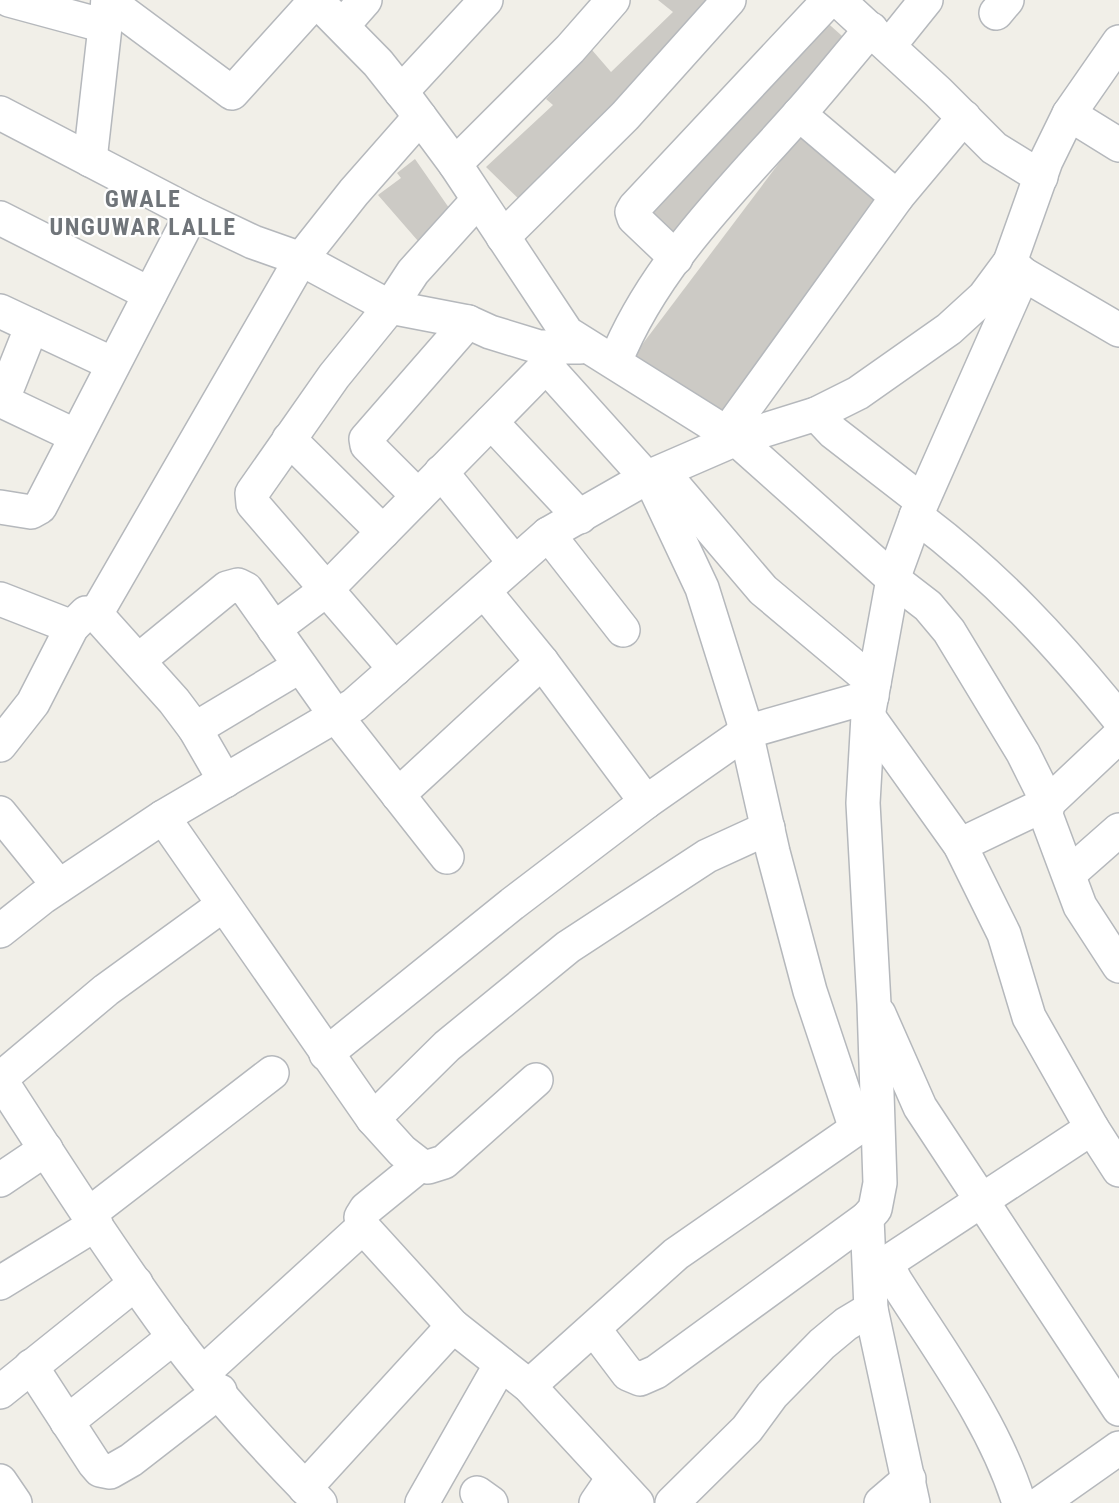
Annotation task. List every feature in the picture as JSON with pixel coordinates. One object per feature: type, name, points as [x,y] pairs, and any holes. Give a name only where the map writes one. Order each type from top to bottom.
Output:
[{"type":"street","points":[[9,0],[107,9],[232,93],[316,0],[343,25],[411,105],[455,164],[567,333],[562,353],[326,590],[274,629]]},
{"type":"street","points":[[343,25],[365,0]]},
{"type":"street","points":[[0,745],[33,703],[84,621],[301,259],[354,192],[411,105],[486,0]]},
{"type":"street","points":[[455,164],[570,49],[613,0]]},
{"type":"street","points":[[503,237],[625,116],[729,0]]},
{"type":"street","points":[[675,258],[634,218],[632,212],[634,207],[829,0]]},
{"type":"street","points":[[838,0],[964,117],[994,148],[1041,177]]},
{"type":"street","points":[[615,362],[634,318],[652,288],[729,190],[799,114],[880,38],[926,0]]},
{"type":"street","points":[[90,160],[107,9]]},
{"type":"street","points":[[866,1125],[874,1004],[863,803],[871,699],[893,579],[1017,268],[1041,177],[1069,114],[1119,42]]},
{"type":"street","points":[[0,113],[192,213],[253,242],[301,259],[390,307],[468,322],[490,332],[562,353],[615,362],[731,436],[893,579],[928,606],[949,631],[1023,753],[1048,803],[1046,815],[1080,906],[1119,966]]},
{"type":"street","points":[[799,114],[897,197]]},
{"type":"street","points":[[1069,114],[1119,145]]},
{"type":"street","points":[[731,436],[897,197],[964,117]]},
{"type":"street","points":[[395,669],[253,504],[255,488],[334,376],[390,307],[412,272],[478,200]]},
{"type":"street","points":[[0,507],[31,512],[40,507],[192,213]]},
{"type":"street","points":[[0,218],[150,294]]},
{"type":"street","points":[[1017,268],[1119,330]]},
{"type":"street","points":[[0,931],[59,886],[163,817],[354,705],[548,534],[650,482],[731,436],[816,414],[858,393],[949,328],[1017,268]]},
{"type":"street","points":[[0,311],[113,364]]},
{"type":"street","points":[[333,483],[367,445],[370,432],[468,322]]},
{"type":"street","points":[[32,326],[1,401],[76,436]]},
{"type":"street","points":[[562,353],[650,482],[702,588],[746,732],[810,991],[866,1125],[879,1194],[875,1209],[867,1218],[656,1372],[640,1379],[628,1374],[594,1329]]},
{"type":"street","points":[[816,414],[1021,605],[1116,714],[1048,803],[960,845]]},
{"type":"street","points":[[491,422],[580,517]]},
{"type":"street","points":[[289,439],[383,532]]},
{"type":"street","points":[[367,445],[418,496]]},
{"type":"street","points":[[441,472],[514,563]]},
{"type":"street","points":[[650,482],[664,480],[671,482],[763,590],[871,699],[960,845],[1004,934],[1029,1017],[1092,1128],[1119,1170]]},
{"type":"street","points":[[548,534],[623,630]]},
{"type":"street","points":[[138,660],[227,588],[238,585],[246,589],[336,716],[447,857]]},
{"type":"street","points":[[484,591],[542,662],[646,802]]},
{"type":"street","points":[[0,599],[84,621],[138,660],[195,729],[225,781]]},
{"type":"street","points":[[398,795],[542,662]]},
{"type":"street","points":[[195,729],[300,666]]},
{"type":"street","points":[[326,1054],[512,904],[646,802],[746,732],[871,699]]},
{"type":"street","points":[[0,813],[59,886]]},
{"type":"street","points":[[163,817],[373,1119],[402,1152],[420,1165],[428,1167],[444,1162],[536,1080]]},
{"type":"street","points":[[373,1119],[447,1046],[568,946],[707,856],[768,828]]},
{"type":"street","points":[[1069,874],[1116,840]]},
{"type":"street","points":[[223,905],[106,990],[0,1079],[92,1219],[174,1337],[313,1495],[453,1326]]},
{"type":"street","points":[[874,1004],[920,1107],[1119,1409]]},
{"type":"street","points":[[0,1283],[92,1219],[272,1073]]},
{"type":"street","points":[[529,1386],[676,1254],[866,1125]]},
{"type":"street","points":[[1019,1503],[1011,1476],[971,1401],[890,1270],[891,1260],[1092,1128]]},
{"type":"street","points":[[0,1180],[46,1149]]},
{"type":"street","points":[[420,1165],[366,1209],[361,1217],[363,1227],[453,1326],[529,1386],[604,1490],[637,1503]]},
{"type":"street","points":[[867,1218],[866,1242],[871,1309],[911,1491],[881,1503]]},
{"type":"street","points":[[31,1366],[94,1463],[100,1470],[110,1472],[130,1460],[212,1382],[363,1227]]},
{"type":"street","points":[[0,1392],[136,1283]]},
{"type":"street","points":[[672,1503],[747,1429],[771,1395],[822,1344],[846,1324],[871,1309]]},
{"type":"street","points":[[67,1422],[174,1337]]},
{"type":"street","points":[[423,1503],[501,1364]]},
{"type":"street","points":[[1041,1503],[1119,1448]]},
{"type":"street","points":[[0,1481],[15,1503]]},
{"type":"building","points":[[658,0],[724,0],[526,206],[486,167],[553,105],[546,99],[592,50],[611,72],[673,12]]},
{"type":"building","points":[[822,18],[851,44],[672,243],[643,217]]},
{"type":"building","points":[[813,118],[896,181],[715,420],[632,358]]},
{"type":"building","points":[[415,159],[456,218],[425,249],[378,195],[401,178],[397,173]]},
{"type":"district","name":"GWALE UNGUWAR LALLE","points":[[143,213]]}]
